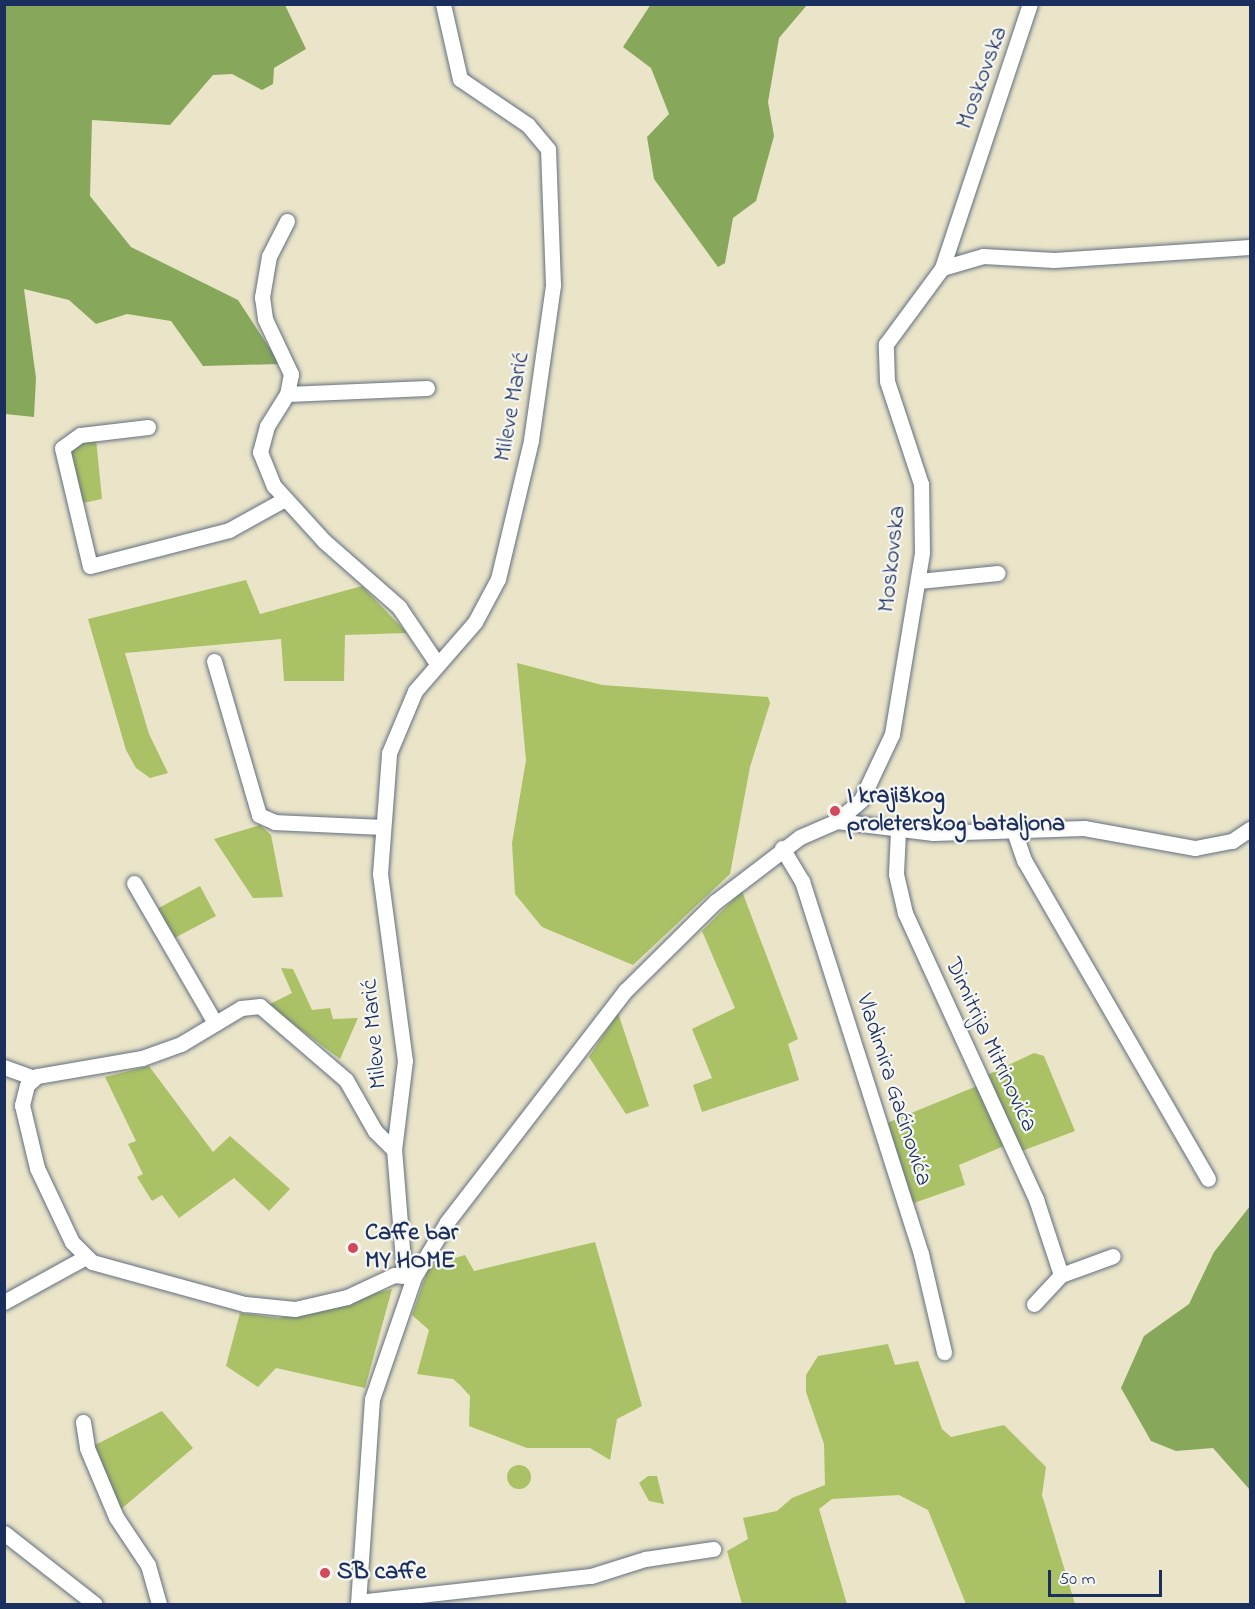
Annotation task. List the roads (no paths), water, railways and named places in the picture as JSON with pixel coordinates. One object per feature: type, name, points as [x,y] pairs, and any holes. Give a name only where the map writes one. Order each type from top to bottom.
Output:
[{"type":"street","name":"Mileve Marić","points":[[409,1275],[394,1150],[406,1081],[381,902],[381,826],[399,720],[436,662],[475,622],[498,579],[531,440],[553,285],[548,149],[528,125],[460,79],[443,4]]},
{"type":"street","name":"Moskovska","points":[[837,821],[861,800],[892,734],[919,581],[921,484],[887,381],[885,354],[900,319],[942,268],[1030,4]]},
{"type":"street","points":[[287,221],[269,256],[262,297],[265,319],[291,374],[287,394],[267,426],[260,452],[285,499],[399,606],[436,662]]},
{"type":"street","points":[[942,268],[983,256],[1054,260],[1251,247]]},
{"type":"street","points":[[287,394],[427,388]]},
{"type":"street","points":[[148,427],[80,435],[62,448],[90,566],[211,536],[285,499]]},
{"type":"street","points":[[919,581],[998,573]]},
{"type":"street","points":[[214,660],[259,815],[275,822],[381,826]]},
{"type":"street","points":[[861,800],[873,825]]},
{"type":"street","points":[[713,1549],[645,1559],[591,1576],[358,1603],[372,1399],[409,1275],[447,1222],[625,991],[707,909],[782,848],[837,821],[873,825],[898,831],[1015,834],[1084,828],[1195,848],[1232,841],[1251,829]]},
{"type":"street","name":"Dimitrija Mitrinovića","points":[[898,831],[896,874],[905,913],[1036,1200],[1061,1275]]},
{"type":"street","points":[[1015,834],[1024,860],[1208,1179]]},
{"type":"street","name":"Vladimira Gaćinovića","points":[[782,848],[802,881],[921,1254],[944,1352]]},
{"type":"street","points":[[134,883],[214,1023]]},
{"type":"street","points":[[4,1067],[34,1078],[142,1058],[182,1044],[214,1023],[251,1005],[276,1015],[346,1080],[375,1131],[394,1150]]},
{"type":"street","points":[[34,1078],[22,1105],[29,1150],[84,1258]]},
{"type":"street","points":[[1034,1304],[1061,1275],[1113,1256]]},
{"type":"street","points":[[4,1302],[84,1258],[245,1304],[295,1309],[347,1296],[409,1275]]},
{"type":"street","points":[[83,1422],[87,1448],[116,1517],[148,1565],[159,1605]]},
{"type":"street","points":[[4,1533],[89,1603]]},
{"type":"place","name":"I krajiškog proleterskog bataljona","points":[[835,811]]},
{"type":"place","name":"Caffe bar MY HOME","points":[[353,1248]]},
{"type":"place","name":"SB caffe","points":[[325,1573]]}]
